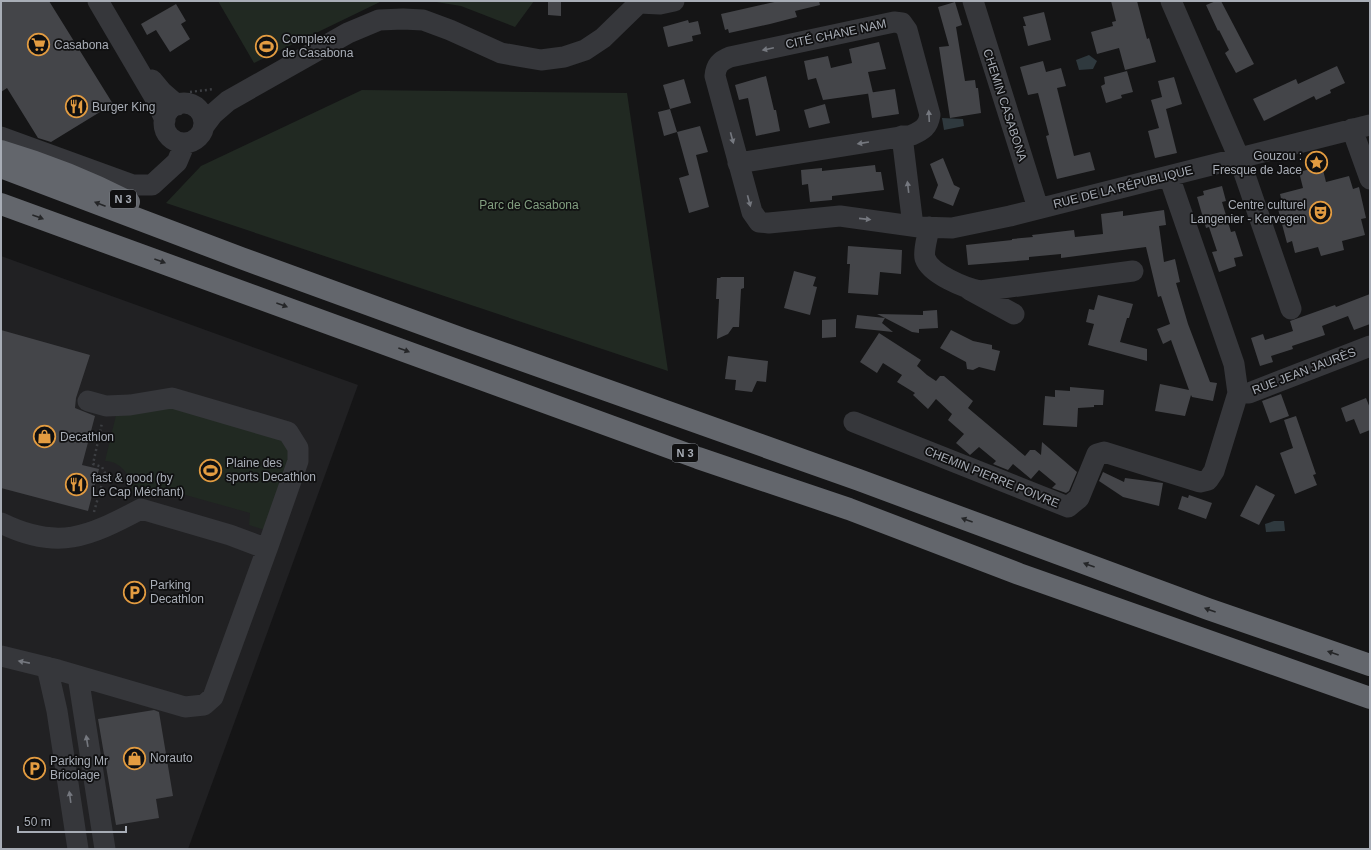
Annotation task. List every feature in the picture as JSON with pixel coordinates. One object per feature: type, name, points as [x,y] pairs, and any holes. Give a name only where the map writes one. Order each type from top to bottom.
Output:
[{"type":"highway","name":"N 3","points":[[1,151],[33,160],[97,186],[241,258]]},
{"type":"highway","name":"N 3","points":[[1,167],[241,258],[859,480],[1208,609],[1370,665]]},
{"type":"highway","name":"N 3","points":[[1,204],[698,458],[848,509],[1026,576],[1370,698]]},
{"type":"street","points":[[98,1],[155,98],[184,119]]},
{"type":"street","points":[[105,1],[150,78],[184,119]]},
{"type":"street","points":[[1,137],[133,185],[152,185],[163,173],[164,156],[184,119],[222,95],[348,33],[378,20],[403,18],[423,20],[450,30],[501,53],[541,60],[564,57],[585,50],[603,38],[639,2],[660,4],[674,1]]},
{"type":"street","name":"CHEMIN CASABONA","points":[[973,1],[1038,208]]},
{"type":"street","points":[[1171,1],[1239,158],[1291,309]]},
{"type":"street","name":"CITÉ CHANE NAM","points":[[738,164],[902,136],[922,130],[929,124],[930,115],[907,30],[902,23],[894,22],[730,57],[722,60],[716,67],[715,76],[738,164],[752,212],[760,222],[769,223],[840,216],[921,226],[952,228],[1038,208]]},
{"type":"street","points":[[1361,127],[1370,179]]},
{"type":"street","name":"RUE DE LA RÉPUBLIQUE","points":[[1038,208],[1361,127]]},
{"type":"street","points":[[902,136],[921,226],[925,257],[930,266],[1014,314]]},
{"type":"street","name":"CHEMIN PIERRE POIVRE","points":[[854,422],[1068,507],[1079,498],[1097,454],[1104,452],[1200,482],[1208,480],[1214,471],[1238,393],[1234,364],[1169,176]]},
{"type":"street","points":[[968,289],[980,290],[1133,271]]},
{"type":"street","name":"RUE JEAN JAURÈS","points":[[1238,393],[1250,393],[1370,346]]},
{"type":"street","points":[[1,656],[48,667],[185,707],[204,705],[213,697],[298,461],[298,448],[288,432],[172,398],[130,405],[97,404]]},
{"type":"street","points":[[1,523],[25,534],[56,539],[79,536],[141,509],[230,535],[267,549]]},
{"type":"street","points":[[48,667],[57,711],[78,849]]},
{"type":"street","points":[[78,676],[105,849]]},
{"type":"path","points":[[184,119],[193,93],[222,95]]},
{"type":"path","points":[[97,404],[93,464],[102,467],[106,473],[93,515],[98,529]]},
{"type":"shaded area","points":[[1089,55],[1097,61],[1093,69],[1079,70],[1076,60]]},
{"type":"shaded area","points":[[942,118],[963,119],[964,126],[944,130]]},
{"type":"shaded area","points":[[1,256],[358,385],[188,849],[1,849]]},
{"type":"shaded area","points":[[1274,521],[1284,521],[1285,531],[1266,532],[1265,524]]},
{"type":"green space","name":"Complexe de Casabona","points":[[218,1],[382,1],[254,63]]},
{"type":"green space","points":[[430,1],[534,1],[515,27],[461,6]]},
{"type":"green space","name":"Parc de Casabona","points":[[362,90],[627,93],[668,371],[166,203],[201,166]]},
{"type":"green space","name":"Plaine des sports Decathlon","points":[[163,403],[297,437],[268,531],[249,525],[250,513],[164,489],[153,497],[132,491],[128,475],[121,467],[105,461],[117,411]]},
{"type":"building","name":"Casabona","points":[[1,1],[49,1],[113,104],[51,142],[38,138],[7,88],[1,92]]},
{"type":"building","points":[[548,1],[561,1],[561,16],[548,15]]},
{"type":"building","points":[[779,1],[819,1],[820,5],[795,11],[797,17],[729,33],[728,29],[725,30],[721,14]]},
{"type":"building","points":[[1111,1],[1137,1],[1147,39],[1149,38],[1156,62],[1125,70],[1119,48],[1097,54],[1091,32],[1113,26],[1112,22],[1116,21]]},
{"type":"building","points":[[1216,1],[1221,1],[1254,64],[1236,73],[1225,53],[1229,50],[1206,5]]},
{"type":"building","points":[[955,2],[962,25],[956,27],[965,81],[975,80],[976,88],[978,88],[981,113],[950,118],[939,47],[949,46],[938,7]]},
{"type":"building","points":[[176,4],[186,21],[181,24],[190,39],[170,52],[156,30],[147,35],[141,24]]},
{"type":"building","points":[[1044,12],[1051,40],[1028,46],[1023,26],[1026,26],[1023,17]]},
{"type":"building","points":[[688,20],[689,23],[698,21],[701,34],[692,36],[693,41],[668,47],[663,27]]},
{"type":"building","points":[[879,42],[886,69],[868,72],[873,93],[823,100],[816,78],[808,80],[804,61],[828,56],[831,68],[852,63],[849,49]]},
{"type":"building","points":[[1043,61],[1046,72],[1061,68],[1066,86],[1057,88],[1074,156],[1090,152],[1095,170],[1057,179],[1046,136],[1049,135],[1038,93],[1028,95],[1020,67]]},
{"type":"building","points":[[1337,66],[1345,83],[1330,90],[1331,93],[1316,100],[1314,96],[1264,121],[1253,99],[1296,79],[1298,84]]},
{"type":"building","points":[[1127,71],[1133,92],[1121,95],[1122,98],[1106,103],[1101,86],[1105,84],[1104,77]]},
{"type":"building","points":[[766,76],[774,110],[776,110],[780,131],[756,136],[748,98],[739,100],[735,85]]},
{"type":"building","points":[[1174,77],[1182,104],[1166,109],[1177,153],[1155,158],[1148,131],[1159,128],[1151,100],[1162,97],[1158,81]]},
{"type":"building","points":[[684,79],[691,103],[670,109],[663,85]]},
{"type":"building","points":[[895,89],[899,114],[872,118],[868,93]]},
{"type":"building","points":[[825,104],[830,123],[809,128],[804,110]]},
{"type":"building","points":[[670,109],[677,132],[664,136],[658,112]]},
{"type":"building","points":[[700,126],[708,152],[696,155],[709,207],[689,213],[679,178],[689,175],[677,132]]},
{"type":"building","points":[[943,158],[954,185],[960,188],[953,206],[933,198],[938,185],[930,164]]},
{"type":"building","points":[[875,165],[876,172],[881,172],[884,190],[832,196],[832,200],[810,202],[808,184],[802,185],[801,170],[822,168],[822,171]]},
{"type":"building","points":[[1322,166],[1326,182],[1349,176],[1353,189],[1359,187],[1366,218],[1361,219],[1365,235],[1342,241],[1344,250],[1321,256],[1318,247],[1295,253],[1292,241],[1287,243],[1278,209],[1283,207],[1280,194],[1303,188],[1299,172]]},
{"type":"building","points":[[1222,186],[1226,201],[1222,202],[1231,232],[1235,231],[1243,256],[1234,258],[1236,266],[1219,272],[1212,252],[1217,251],[1209,227],[1206,228],[1197,197],[1204,195],[1203,191]]},
{"type":"building","points":[[1164,210],[1166,225],[1159,226],[1164,262],[1175,259],[1180,282],[1176,283],[1188,324],[1210,382],[1217,383],[1213,401],[1192,397],[1191,395],[1185,416],[1155,411],[1160,384],[1189,390],[1171,340],[1163,344],[1157,329],[1170,324],[1161,296],[1158,297],[1146,247],[1061,258],[1061,254],[1029,257],[1029,260],[968,265],[966,245],[1012,240],[1033,237],[1032,235],[1074,230],[1075,237],[1103,234],[1101,214],[1123,211],[1123,216]]},
{"type":"building","points":[[848,246],[902,250],[901,274],[880,272],[878,295],[848,293],[850,264],[847,264]]},
{"type":"building","points":[[794,271],[816,277],[813,286],[817,287],[810,315],[784,308]]},
{"type":"building","points":[[744,277],[744,288],[741,289],[739,327],[733,327],[728,334],[717,339],[719,299],[716,299],[717,278]]},
{"type":"building","points":[[1370,294],[1370,324],[1354,330],[1348,316],[1322,326],[1325,335],[1292,346],[1293,349],[1271,356],[1273,362],[1260,366],[1251,338],[1263,334],[1265,340],[1293,331],[1290,321],[1335,305],[1336,307]]},
{"type":"building","points":[[1098,295],[1133,304],[1120,342],[1147,349],[1147,361],[1088,345],[1094,324],[1086,322],[1089,309],[1094,310]]},
{"type":"building","points":[[937,310],[938,328],[919,329],[919,333],[912,332],[877,314],[923,315],[923,311]]},
{"type":"building","points":[[857,315],[885,318],[882,323],[893,332],[855,328]]},
{"type":"building","points":[[836,319],[836,337],[822,338],[822,320]]},
{"type":"building","name":"Decathlon","points":[[1,330],[90,355],[76,398],[75,408],[95,416],[82,465],[99,469],[88,511],[1,488]]},
{"type":"building","points":[[951,330],[973,341],[992,345],[992,349],[1000,351],[995,371],[979,367],[973,370],[967,369],[966,362],[940,348]]},
{"type":"building","points":[[879,333],[921,360],[917,366],[936,381],[940,376],[944,376],[973,401],[968,408],[1025,456],[1030,450],[1035,450],[1041,455],[1042,442],[1077,472],[1069,491],[1066,493],[1052,488],[1056,484],[1039,470],[1031,479],[1013,464],[1008,470],[993,464],[996,461],[979,447],[970,455],[956,443],[964,434],[948,420],[952,414],[936,399],[928,409],[913,395],[915,393],[897,382],[902,375],[883,363],[877,373],[860,362]]},
{"type":"building","points":[[728,356],[768,361],[766,382],[757,381],[752,392],[735,390],[736,380],[725,379]]},
{"type":"building","points":[[1070,387],[1104,390],[1103,405],[1078,408],[1077,427],[1043,425],[1045,396],[1055,397],[1055,390],[1070,391]]},
{"type":"building","points":[[1281,394],[1289,416],[1270,423],[1262,401]]},
{"type":"building","points":[[1366,398],[1370,408],[1370,430],[1360,434],[1354,419],[1346,422],[1341,408]]},
{"type":"building","points":[[1296,416],[1316,474],[1313,475],[1317,485],[1295,494],[1280,453],[1293,448],[1284,420]]},
{"type":"building","points":[[1103,472],[1124,482],[1125,478],[1163,483],[1159,506],[1123,497],[1099,481]]},
{"type":"building","points":[[1256,485],[1275,495],[1259,525],[1240,516]]},
{"type":"building","points":[[1189,495],[1212,503],[1206,519],[1178,509],[1182,496],[1188,498]]},
{"type":"building","name":"Norauto","points":[[154,710],[159,712],[173,796],[156,799],[159,818],[116,825],[98,719]]},
{"type":"place","name":"Casabona","points":[[39,45]]},
{"type":"place","name":"Complexe de Casabona","points":[[267,46]]},
{"type":"place","name":"Burger King","points":[[76,107]]},
{"type":"place","name":"Gouzou : Fresque de Jace","points":[[1317,163]]},
{"type":"place","name":"Centre culturel Langenier - Kervegen","points":[[1321,212]]},
{"type":"place","name":"Decathlon","points":[[45,437]]},
{"type":"place","name":"Plaine des sports Decathlon","points":[[210,470]]},
{"type":"place","name":"fast & good (by Le Cap Méchant)","points":[[76,485]]},
{"type":"place","name":"Parking Decathlon","points":[[134,592]]},
{"type":"place","name":"Norauto","points":[[135,758]]},
{"type":"place","name":"Parking Mr Bricolage","points":[[35,768]]}]
